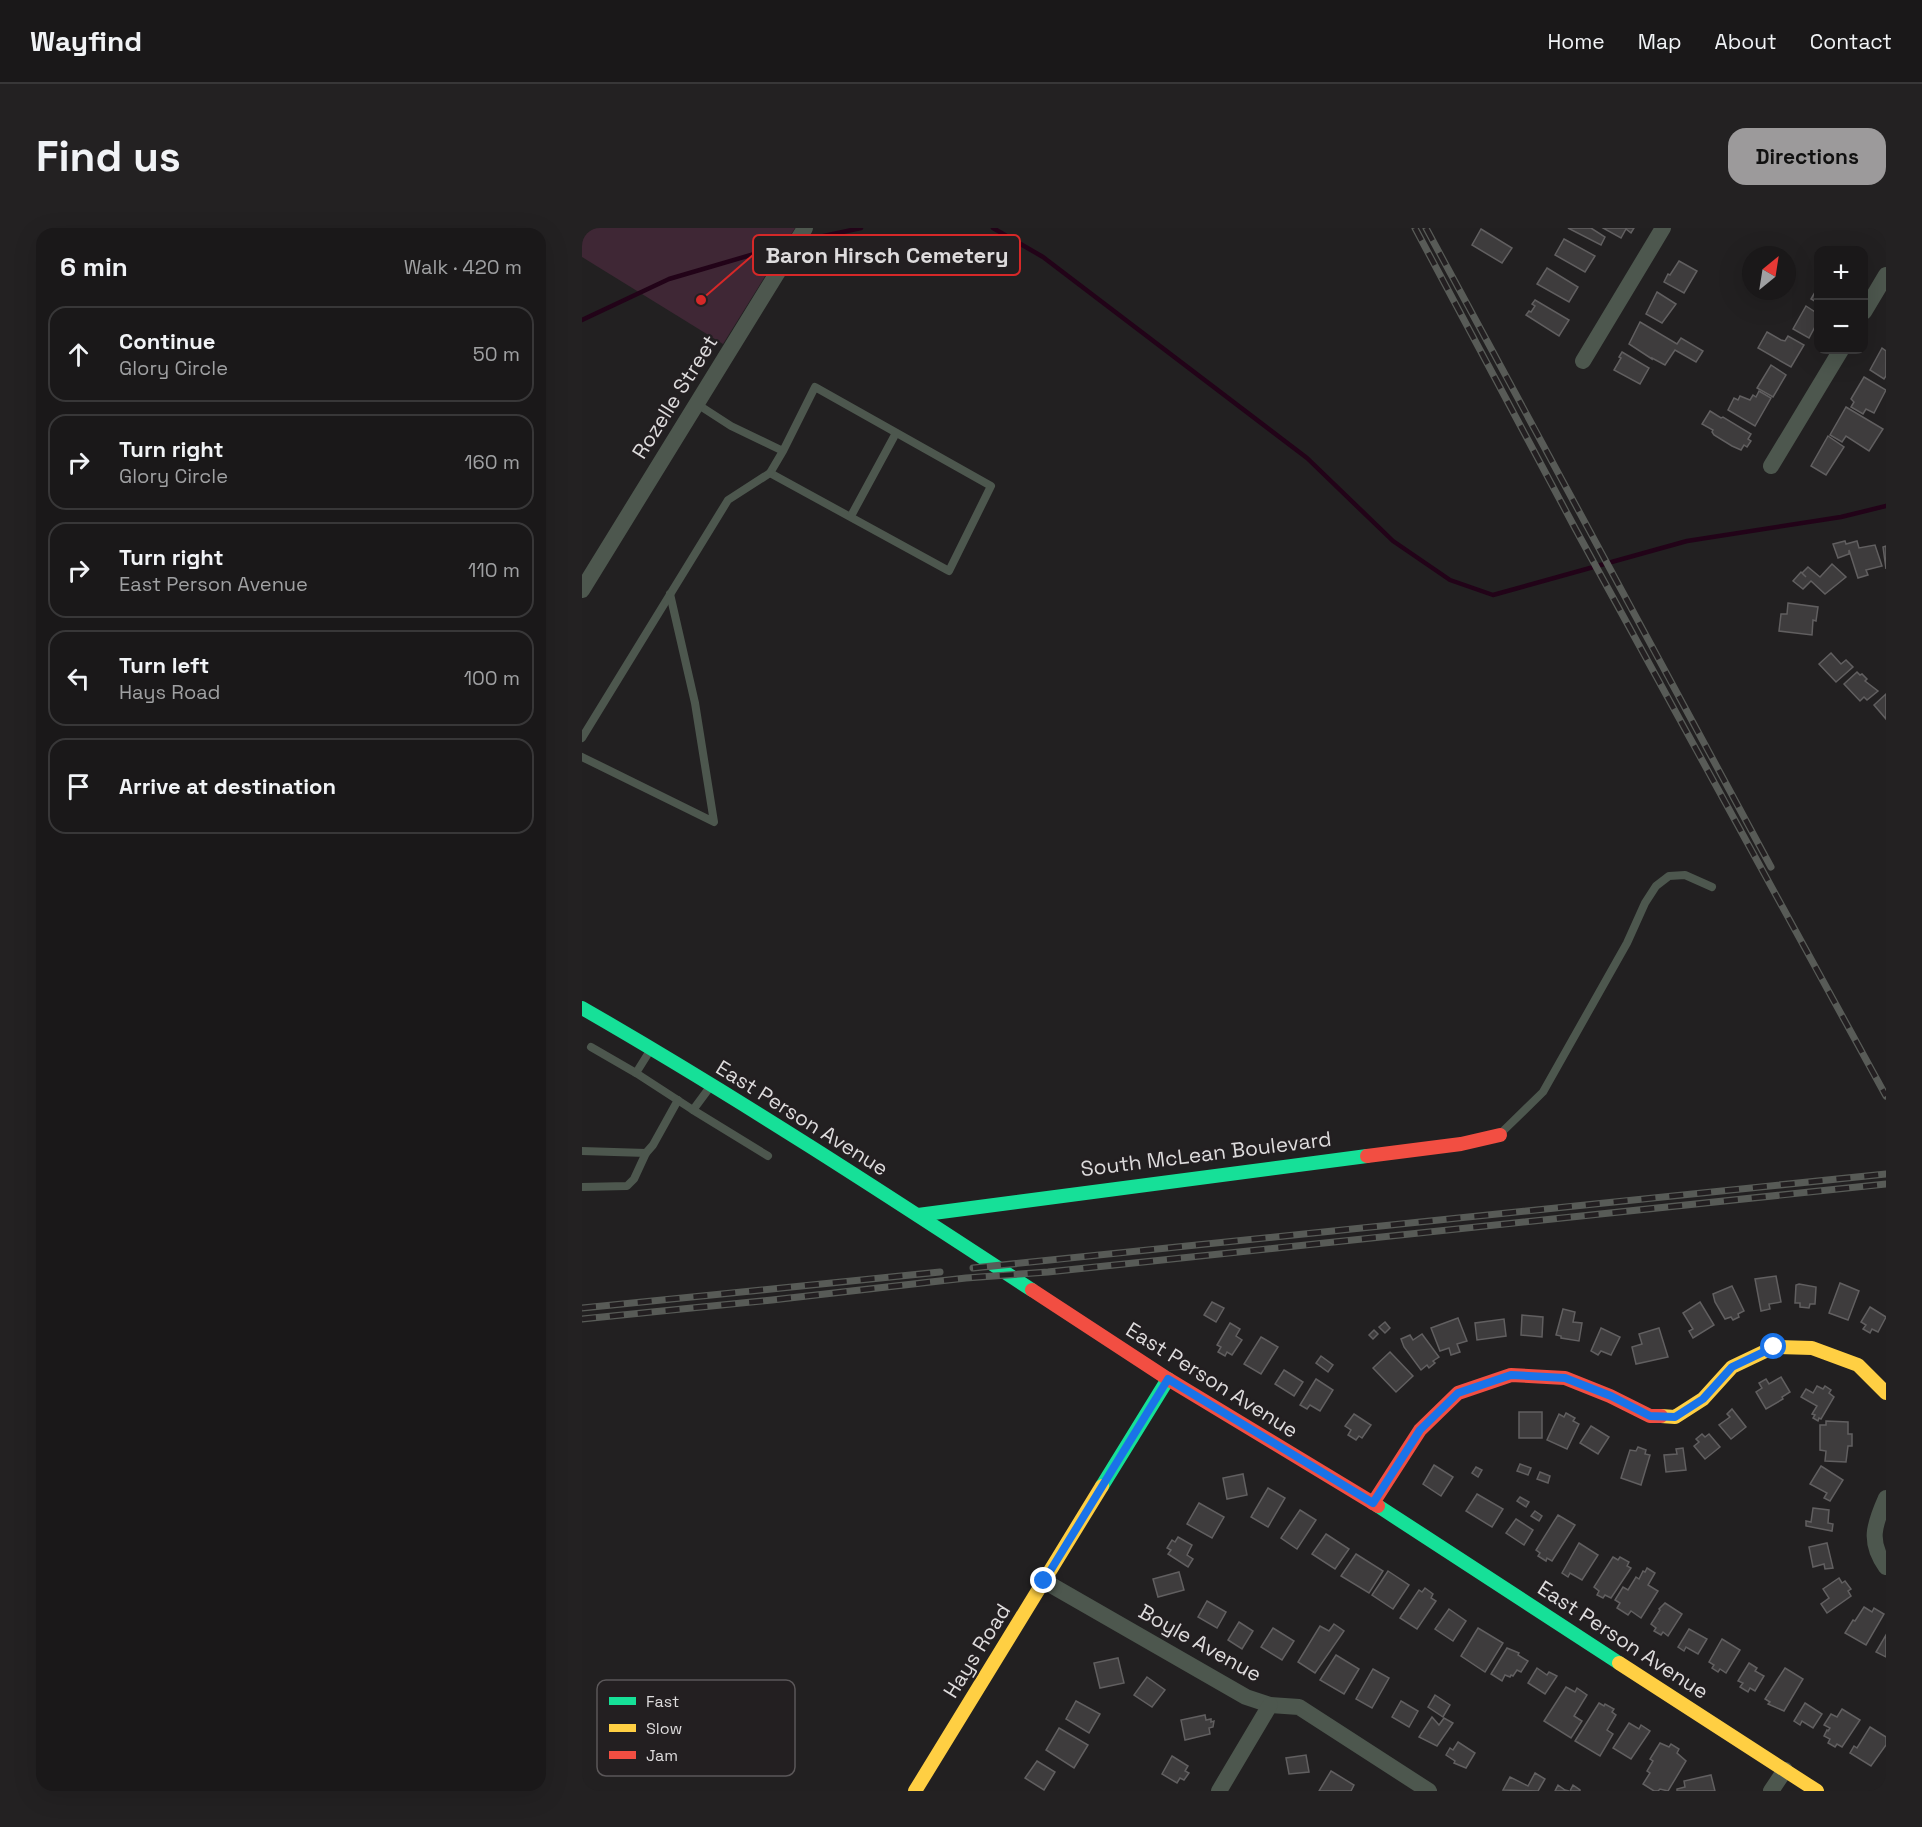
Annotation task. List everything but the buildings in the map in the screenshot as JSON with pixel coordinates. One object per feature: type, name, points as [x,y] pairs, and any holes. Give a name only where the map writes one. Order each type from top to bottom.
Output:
[{"type":"street","name":"Rozelle Street","points":[[582,590],[806,228]]},
{"type":"street","points":[[1583,361],[1663,228]]},
{"type":"street","points":[[1868,304],[1886,275]]},
{"type":"street","points":[[1771,465],[1839,354]]},
{"type":"street","name":"East Person Avenue","points":[[582,1008],[918,1215],[1168,1379],[1373,1503],[1817,1791]]},
{"type":"street","name":"South McLean Boulevard","points":[[918,1215],[1461,1144],[1500,1135]]},
{"type":"street","points":[[1373,1503],[1420,1430],[1458,1393],[1511,1375],[1565,1378],[1611,1396],[1650,1416],[1675,1417],[1703,1399],[1732,1367],[1774,1347],[1812,1348],[1858,1365],[1886,1393]]},
{"type":"street","name":"Hays Road","points":[[915,1791],[1168,1379]]},
{"type":"street","points":[[1886,1498],[1875,1523],[1876,1553],[1886,1567]]},
{"type":"street","name":"Boyle Avenue","points":[[1044,1581],[1246,1697],[1270,1705],[1299,1707],[1429,1791]]},
{"type":"street","points":[[1219,1791],[1270,1705]]},
{"type":"street","points":[[1771,1791],[1785,1770]]},
{"type":"lane","points":[[582,738],[728,500],[771,473],[815,387],[991,486],[949,571],[771,473]]},
{"type":"lane","points":[[697,404],[731,426],[783,451]]},
{"type":"lane","points":[[851,516],[896,433]]},
{"type":"lane","points":[[582,757],[714,822],[695,703],[670,594]]},
{"type":"lane","points":[[1500,1135],[1543,1092],[1627,943],[1645,903],[1656,886],[1669,876],[1685,875],[1712,887]]},
{"type":"lane","points":[[591,1047],[768,1156]]},
{"type":"lane","points":[[636,1073],[651,1049]]},
{"type":"lane","points":[[693,1110],[710,1086]]},
{"type":"lane","points":[[582,1187],[627,1186],[634,1179],[646,1153],[653,1145],[678,1100]]},
{"type":"lane","points":[[582,1151],[646,1153]]},
{"type":"shaded area","points":[[582,228],[795,228],[723,344],[582,257]]},
{"type":"waterway","points":[[819,237],[861,228]]},
{"type":"waterway","points":[[993,228],[1043,257],[1307,458],[1393,541],[1450,580],[1493,595],[1687,541],[1841,517],[1886,506]]},
{"type":"waterway","points":[[582,320],[669,279],[778,247]]},
{"type":"railway","points":[[1415,228],[1576,530],[1886,1096]]},
{"type":"railway","points":[[1426,228],[1771,867]]},
{"type":"railway","points":[[973,1268],[1886,1174]]},
{"type":"railway","points":[[582,1319],[1886,1184]]},
{"type":"railway","points":[[582,1308],[940,1272]]},
{"type":"traffic: fast","points":[[582,1008],[753,1110],[1032,1290]]},
{"type":"traffic: fast","points":[[918,1215],[1367,1156]]},
{"type":"traffic: fast","points":[[1102,1486],[1168,1379]]},
{"type":"traffic: fast","points":[[1378,1506],[1619,1663]]},
{"type":"traffic: slow","points":[[1661,1416],[1675,1417],[1703,1399],[1732,1367],[1774,1347],[1812,1348],[1858,1365],[1886,1393]]},
{"type":"traffic: slow","points":[[915,1791],[1102,1486]]},
{"type":"traffic: slow","points":[[1619,1663],[1817,1791]]},
{"type":"traffic: jam","points":[[1367,1156],[1461,1144],[1500,1135]]},
{"type":"traffic: jam","points":[[1032,1290],[1168,1379],[1378,1506]]},
{"type":"traffic: jam","points":[[1373,1503],[1420,1430],[1458,1393],[1511,1375],[1565,1378],[1610,1396],[1650,1416],[1661,1416]]},
{"type":"place","name":"Baron Hirsch Cemetery","points":[[701,300]]},
{"type":"route","points":[[1044,1581],[1168,1379],[1373,1503],[1420,1430],[1458,1393],[1511,1375],[1565,1378],[1611,1396],[1650,1416],[1675,1417],[1703,1399],[1732,1367],[1774,1347]]}]
